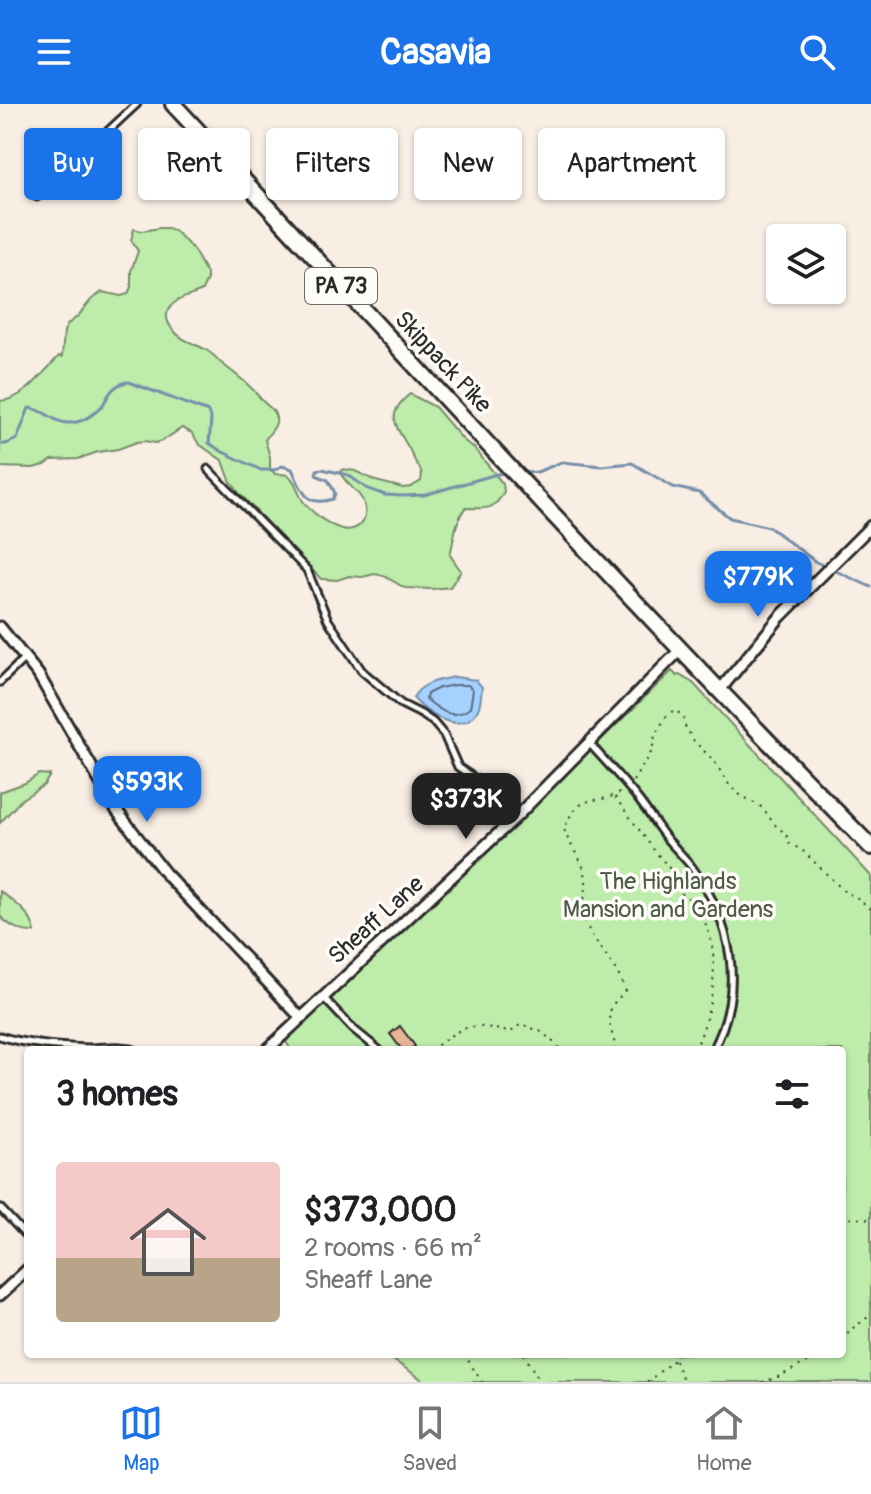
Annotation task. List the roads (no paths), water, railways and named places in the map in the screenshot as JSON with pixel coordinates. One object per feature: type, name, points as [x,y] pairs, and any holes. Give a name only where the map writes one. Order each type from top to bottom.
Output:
[{"type":"main road","name":"Skippack Pike","points":[[173,104],[681,649]]},
{"type":"main road","name":"PA 73","points":[[681,649],[871,847]]},
{"type":"street","points":[[720,690],[780,617],[871,526]]},
{"type":"street","points":[[0,627],[38,674],[117,811],[144,848],[301,1018]]},
{"type":"street","name":"Sheaff Lane","points":[[271,1046],[516,817],[681,649]]},
{"type":"street","points":[[0,1295],[24,1273]]},
{"type":"lane","points":[[111,128],[137,104]]},
{"type":"lane","points":[[208,469],[307,570],[328,620],[362,671],[401,704],[433,722],[451,748],[458,767],[486,786],[516,817]]},
{"type":"lane","points":[[0,682],[26,658]]},
{"type":"lane","points":[[590,743],[691,866],[722,920],[730,950],[731,989],[724,1024],[715,1046]]},
{"type":"lane","points":[[323,996],[352,1028],[374,1046]]},
{"type":"lane","points":[[0,1036],[28,1043],[63,1046]]},
{"type":"lane","points":[[0,1208],[24,1234]]},
{"type":"water","points":[[455,677],[476,680],[482,687],[479,708],[469,720],[443,720],[413,698],[425,686]]},
{"type":"waterway","points":[[0,444],[17,439],[29,408],[64,423],[78,422],[99,409],[114,388],[129,382],[208,412],[211,420],[209,443],[261,470],[274,470],[282,466],[292,469],[306,495],[316,501],[333,499],[335,493],[328,480],[316,475],[317,470],[322,469],[348,475],[366,488],[385,495],[402,496],[424,495],[508,473]]},
{"type":"waterway","points":[[523,473],[537,472],[562,462],[602,466],[632,463],[673,487],[699,493],[730,518],[769,527],[816,562],[871,587]]},
{"type":"park label","name":"The Highlands Mansion and Gardens","points":[[668,895]]}]
